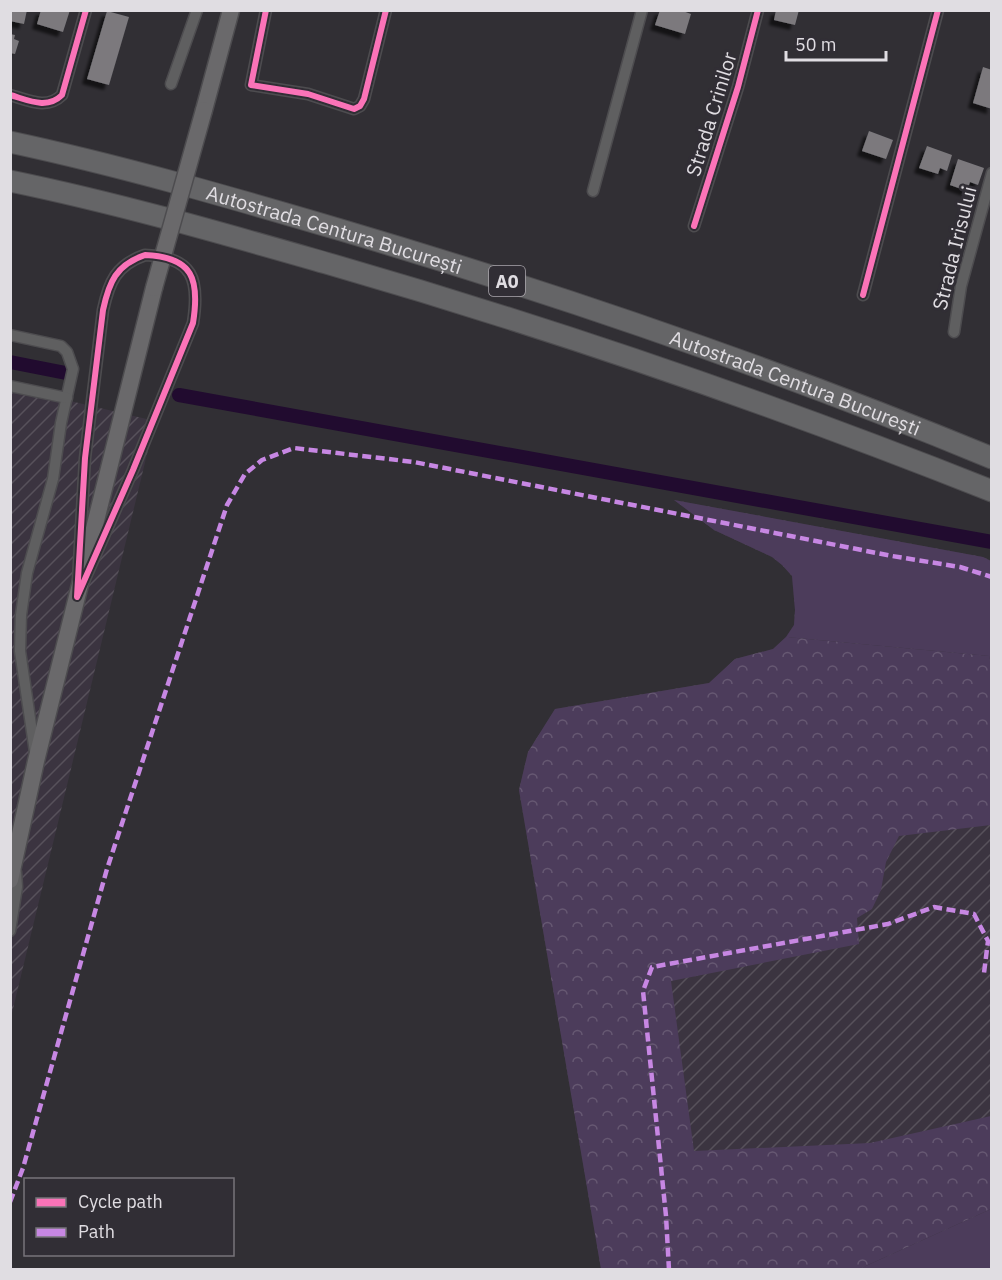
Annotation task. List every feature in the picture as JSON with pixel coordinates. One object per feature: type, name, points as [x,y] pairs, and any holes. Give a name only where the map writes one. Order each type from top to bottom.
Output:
[{"type":"highway","name":"Autostrada Centura București","points":[[10,142],[213,192],[472,270],[756,366],[992,458]]},
{"type":"highway","name":"Autostrada Centura București","points":[[10,181],[204,228],[541,328],[846,433],[992,491]]},
{"type":"main road","points":[[12,872],[36,761],[154,288],[231,10]]},
{"type":"street","points":[[10,95],[40,104],[51,103],[62,95],[86,10]]},
{"type":"street","points":[[171,84],[197,10]]},
{"type":"street","points":[[266,10],[252,85],[308,94],[354,109],[360,106],[364,99],[386,10]]},
{"type":"street","points":[[593,191],[642,10]]},
{"type":"street","name":"Strada Crinilor","points":[[694,226],[738,87],[758,10]]},
{"type":"street","points":[[863,295],[938,10]]},
{"type":"street","name":"Strada Irisului","points":[[954,332],[961,286],[992,173]]},
{"type":"street","points":[[144,255],[159,256],[183,266],[190,273],[195,284],[196,302],[193,323],[133,471],[77,597],[85,458],[103,310],[108,289],[117,273],[129,260],[144,255]]},
{"type":"street","points":[[10,335],[61,346],[67,352],[73,369],[53,479],[27,573],[21,615],[20,651],[36,761]]},
{"type":"street","points":[[10,386],[67,398]]},
{"type":"street","points":[[10,931],[18,887],[12,872]]},
{"type":"shaded area","points":[[11,387],[155,421],[11,1017]]},
{"type":"shaded area","points":[[674,500],[983,557],[991,561],[991,1269],[601,1269],[519,790],[528,752],[555,709],[709,683],[735,659],[773,649],[786,637],[794,625],[792,576],[782,565],[772,557],[714,530]]},
{"type":"green space","points":[[674,500],[983,557],[991,561],[991,672],[989,656],[786,637],[794,625],[792,576],[772,557],[714,530]]},
{"type":"green space","points":[[786,637],[989,656],[992,672],[991,825],[899,836],[886,862],[881,890],[872,909],[857,918],[859,944],[671,981],[694,1151],[870,1143],[991,1116],[991,1209],[859,1269],[601,1269],[519,790],[528,752],[555,709],[709,683],[735,659],[773,649]]},
{"type":"green space","points":[[991,1209],[991,1269],[859,1269]]},
{"type":"building","points":[[10,10],[27,10],[24,24],[10,21]]},
{"type":"building","points":[[41,10],[70,10],[63,32],[37,24]]},
{"type":"building","points":[[660,10],[680,10],[691,14],[685,34],[655,25]]},
{"type":"building","points":[[776,10],[799,10],[795,25],[774,20]]},
{"type":"building","points":[[107,11],[129,17],[109,85],[87,79]]},
{"type":"building","points":[[10,34],[15,35],[14,39],[19,41],[15,54],[10,53]]},
{"type":"building","points":[[983,67],[992,70],[992,109],[973,103]]},
{"type":"building","points":[[869,131],[893,140],[886,159],[862,151]]},
{"type":"building","points":[[927,146],[952,155],[947,171],[940,168],[938,174],[919,168]]},
{"type":"building","points":[[958,159],[984,168],[978,185],[970,182],[967,191],[950,185]]},
{"type":"waterway","points":[[10,362],[71,374]]},
{"type":"waterway","points":[[179,395],[992,542]]},
{"type":"marked path","points":[[10,1202],[23,1168],[107,869],[227,505],[245,474],[262,460],[294,448],[414,462],[892,556],[960,567],[992,577]]},
{"type":"marked path","points":[[669,1270],[666,1216],[643,991],[652,967],[888,924],[934,907],[974,914],[988,941],[984,973]]},
{"type":"cycle path","points":[[10,95],[44,103],[56,100],[62,95],[86,10]]},
{"type":"cycle path","points":[[266,10],[251,85],[308,94],[354,109],[360,106],[364,99],[386,10]]},
{"type":"cycle path","points":[[694,226],[738,87],[758,10]]},
{"type":"cycle path","points":[[863,295],[938,10]]},
{"type":"cycle path","points":[[145,255],[174,260],[190,273],[195,294],[193,323],[133,470],[77,597],[85,458],[103,310],[115,276],[127,264],[145,255]]}]
